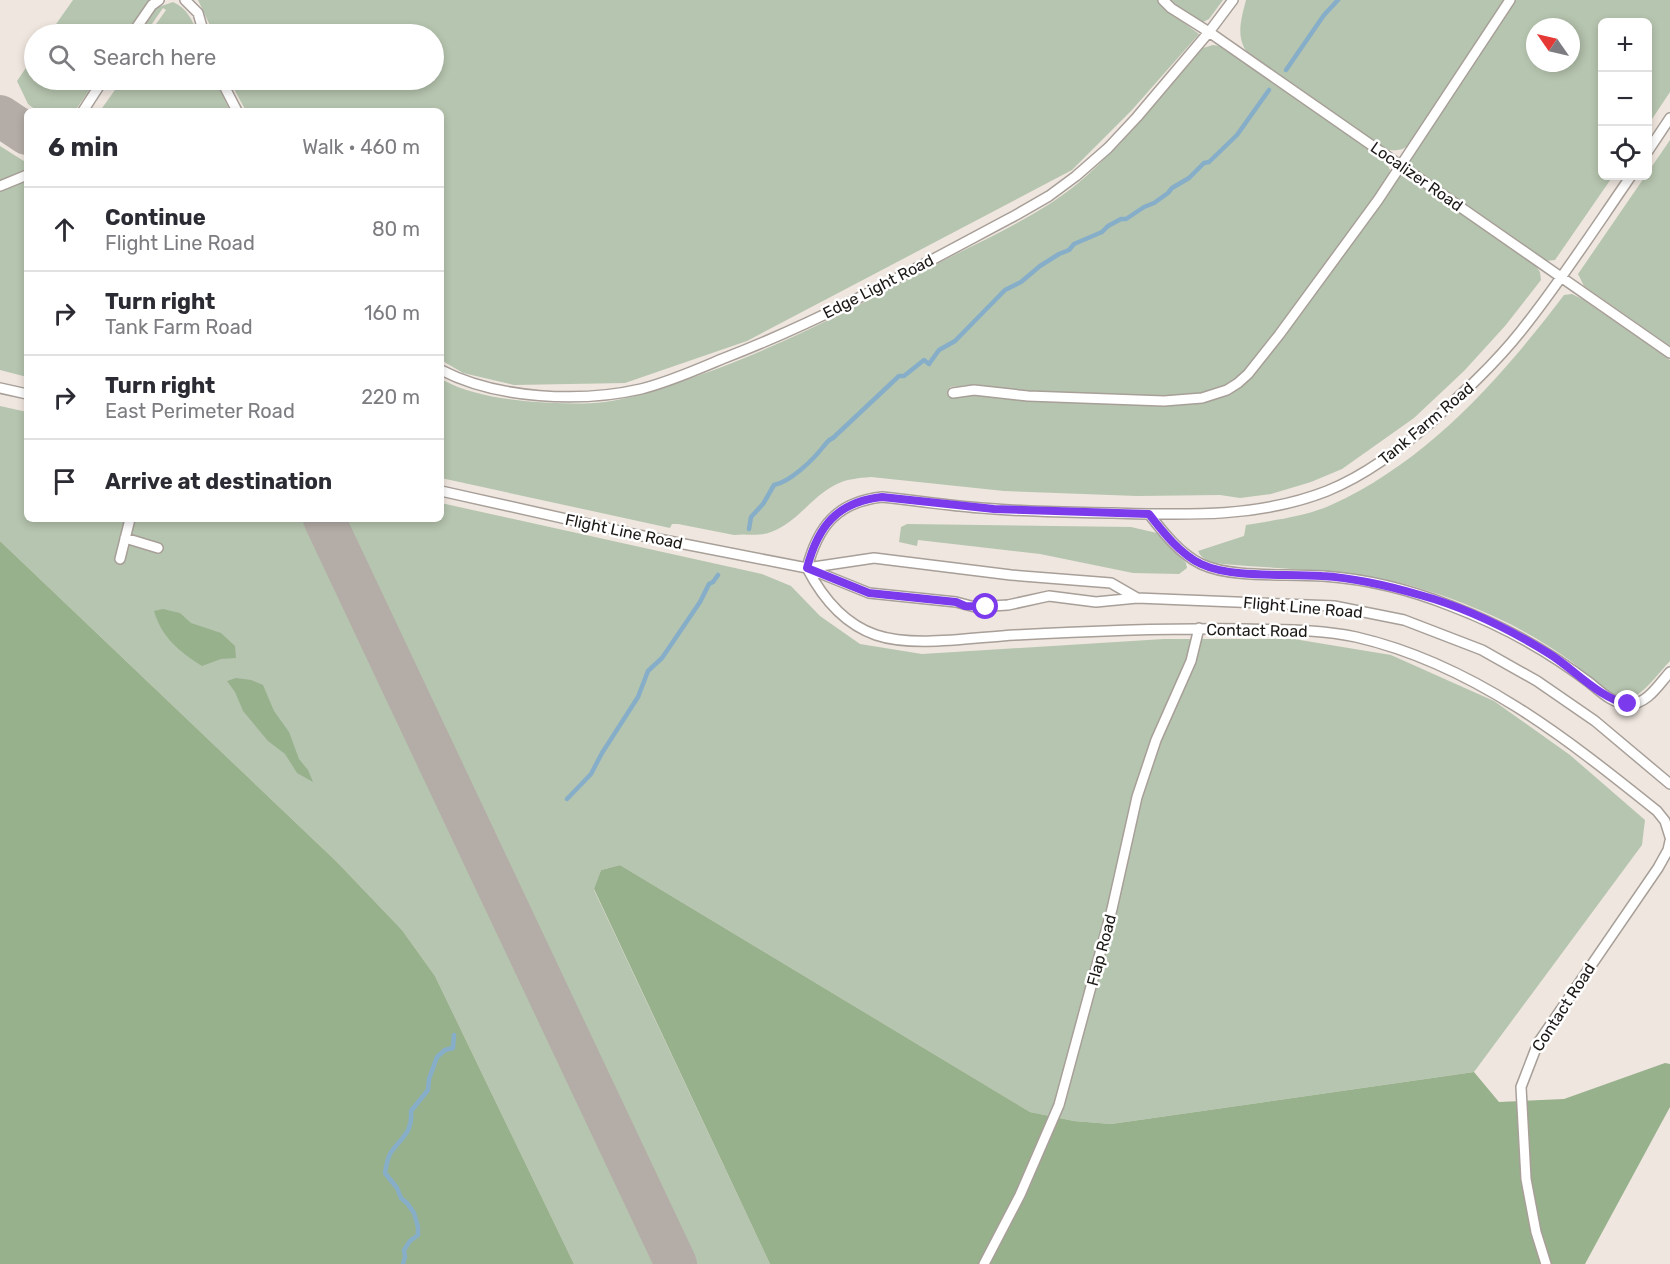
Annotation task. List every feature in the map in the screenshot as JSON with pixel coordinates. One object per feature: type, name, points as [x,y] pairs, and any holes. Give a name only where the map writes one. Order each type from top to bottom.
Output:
[{"type":"lane","points":[[139,24],[152,5],[159,0]]},
{"type":"lane","points":[[185,0],[198,13],[201,24]]},
{"type":"lane","name":"Localizer Road","points":[[1163,0],[1171,8],[1562,276],[1670,353]]},
{"type":"lane","name":"Edge Light Road","points":[[444,371],[470,383],[490,388],[540,395],[588,396],[641,389],[782,335],[921,265],[1049,196],[1076,176],[1137,117],[1233,0]]},
{"type":"lane","points":[[953,393],[974,390],[1028,396],[1147,401],[1202,398],[1227,390],[1248,374],[1279,335],[1378,200],[1400,164],[1429,126],[1510,0]]},
{"type":"lane","points":[[85,108],[97,90]]},
{"type":"lane","points":[[226,90],[235,108]]},
{"type":"lane","points":[[1652,144],[1670,118]]},
{"type":"lane","points":[[0,186],[24,176]]},
{"type":"lane","name":"Tank Farm Road","points":[[807,568],[813,546],[831,518],[848,506],[869,498],[882,497],[994,509],[1222,514],[1283,505],[1328,491],[1368,470],[1404,445],[1473,383],[1520,332],[1628,180]]},
{"type":"lane","points":[[0,388],[24,393]]},
{"type":"lane","name":"Flight Line Road","points":[[444,493],[638,535],[807,568],[869,593],[956,602],[975,607],[1008,605],[1049,596],[1065,597],[1082,602],[1137,598],[1334,606],[1357,609],[1426,627],[1482,650],[1558,694],[1670,784]]},
{"type":"lane","points":[[1149,514],[1176,546],[1204,566],[1221,571],[1324,576],[1422,595],[1528,641],[1568,666],[1618,703],[1640,702],[1647,698],[1670,672]]},
{"type":"lane","points":[[120,559],[129,522]]},
{"type":"lane","points":[[125,538],[158,548]]},
{"type":"lane","name":"Flight Line Road","points":[[807,568],[874,558],[1011,575],[1111,583],[1137,598]]},
{"type":"lane","name":"Contact Road","points":[[807,568],[824,596],[847,619],[876,635],[890,638],[948,640],[1199,628],[1309,630],[1342,634],[1394,648],[1450,670],[1515,704],[1570,742],[1657,811],[1665,821],[1670,836],[1668,850],[1538,1043],[1525,1071],[1521,1087],[1526,1179],[1536,1232],[1546,1264]]},
{"type":"lane","name":"Flap Road","points":[[984,1264],[1020,1195],[1059,1105],[1112,909],[1137,797],[1156,740],[1191,662],[1199,628]]},
{"type":"green space","points":[[73,0],[151,0],[133,24],[56,24]]},
{"type":"green space","points":[[198,0],[1158,0],[1165,9],[1199,34],[1131,111],[1072,170],[747,341],[625,383],[514,385],[463,373],[444,362],[444,108],[244,108],[234,90],[444,90],[444,24],[209,24]]},
{"type":"green space","points":[[1167,0],[1223,0],[1209,19],[1201,23]]},
{"type":"green space","points":[[1246,0],[1504,0],[1414,140],[1405,148],[1386,150],[1249,55],[1241,35],[1241,22]]},
{"type":"green space","points":[[1514,0],[1670,0],[1670,92],[1652,119],[1652,18],[1598,18],[1598,180],[1610,180],[1555,260],[1546,261],[1539,258],[1405,164],[1426,136]]},
{"type":"green space","points":[[173,2],[186,12],[193,24],[156,24],[166,10],[163,8],[152,24],[145,24],[156,8]]},
{"type":"green space","points":[[1213,45],[1220,46],[1384,158],[1390,170],[1389,177],[1251,364],[1228,385],[1206,393],[1177,397],[1025,391],[971,385],[950,387],[947,394],[953,397],[969,395],[1084,403],[1159,405],[1202,403],[1230,394],[1248,380],[1400,170],[1535,265],[1540,272],[1541,280],[1505,326],[1464,371],[1414,418],[1342,469],[1311,482],[1271,494],[1240,498],[1220,495],[1137,496],[1004,491],[871,477],[861,478],[843,481],[826,490],[789,523],[780,528],[762,534],[734,535],[678,524],[672,524],[670,528],[444,479],[444,380],[481,394],[503,398],[555,403],[595,403],[663,388],[756,353],[871,299],[1004,230],[1060,197],[1095,169],[1143,119],[1203,48]]},
{"type":"green space","points":[[24,71],[24,90],[89,90],[77,108],[33,108],[28,104],[17,81]]},
{"type":"green space","points":[[115,90],[220,90],[229,108],[102,108]]},
{"type":"green space","points":[[1670,140],[1670,346],[1584,286],[1578,274],[1643,180],[1652,180],[1652,166]]},
{"type":"green space","points":[[0,146],[24,161],[24,376],[0,370]]},
{"type":"green space","points":[[1572,294],[1670,360],[1670,661],[1635,696],[1629,699],[1617,697],[1572,662],[1526,633],[1455,600],[1378,578],[1325,571],[1215,563],[1208,561],[1200,554],[1198,551],[1244,536],[1246,525],[1300,515],[1331,505],[1366,487],[1399,465],[1460,415],[1515,357],[1564,295]]},
{"type":"green space","points":[[0,406],[24,411],[24,522],[444,522],[444,504],[762,574],[791,586],[820,616],[860,644],[922,654],[1164,639],[1294,639],[1391,655],[1494,701],[1570,755],[1645,820],[1642,845],[1474,1072],[1111,1124],[1074,1121],[1030,1112],[620,865],[601,870],[594,890],[770,1264],[574,1264],[435,976],[402,930],[337,862],[0,541]]},
{"type":"green space","points":[[907,524],[1131,527],[1157,533],[1186,563],[1187,568],[1179,574],[1133,573],[1040,554],[918,540],[917,546],[899,542],[901,527]]},
{"type":"green space","points":[[0,541],[337,862],[402,930],[435,976],[574,1264],[0,1264]]},
{"type":"green space","points":[[163,609],[180,613],[191,623],[221,633],[235,646],[236,658],[221,659],[202,666],[172,643],[162,629],[154,611]]},
{"type":"green space","points":[[236,678],[251,680],[263,685],[274,711],[289,732],[299,759],[308,770],[313,782],[297,773],[285,754],[268,741],[243,711],[235,692],[227,681]]},
{"type":"green space","points":[[620,865],[1030,1112],[1074,1121],[1111,1124],[1474,1072],[1499,1102],[1564,1099],[1665,1063],[1670,1064],[1670,1107],[1585,1264],[770,1264],[594,889],[601,870]]},
{"type":"waterway","points":[[1286,70],[1324,15],[1338,0]]},
{"type":"waterway","points":[[749,529],[751,517],[763,504],[774,485],[787,480],[801,470],[828,441],[899,376],[904,376],[924,360],[929,364],[939,350],[955,341],[1005,290],[1021,282],[1040,266],[1069,250],[1074,244],[1102,232],[1108,226],[1154,203],[1189,178],[1237,135],[1269,90]]},
{"type":"waterway","points":[[567,799],[591,774],[638,697],[648,671],[662,658],[700,602],[709,584],[718,575]]},
{"type":"waterway","points":[[403,1264],[404,1250],[418,1235],[418,1227],[414,1213],[385,1173],[387,1164],[390,1154],[408,1130],[411,1111],[428,1090],[429,1079],[437,1057],[445,1050],[453,1048],[454,1035]]},
{"type":"taxiway","points":[[0,116],[24,132]]},
{"type":"taxiway","points":[[325,522],[676,1264]]},
{"type":"route","points":[[986,607],[869,593],[807,568],[813,546],[831,518],[848,506],[869,498],[882,497],[994,509],[1149,514],[1176,546],[1210,568],[1221,571],[1324,576],[1422,595],[1508,630],[1549,653],[1618,703],[1628,704]]}]
